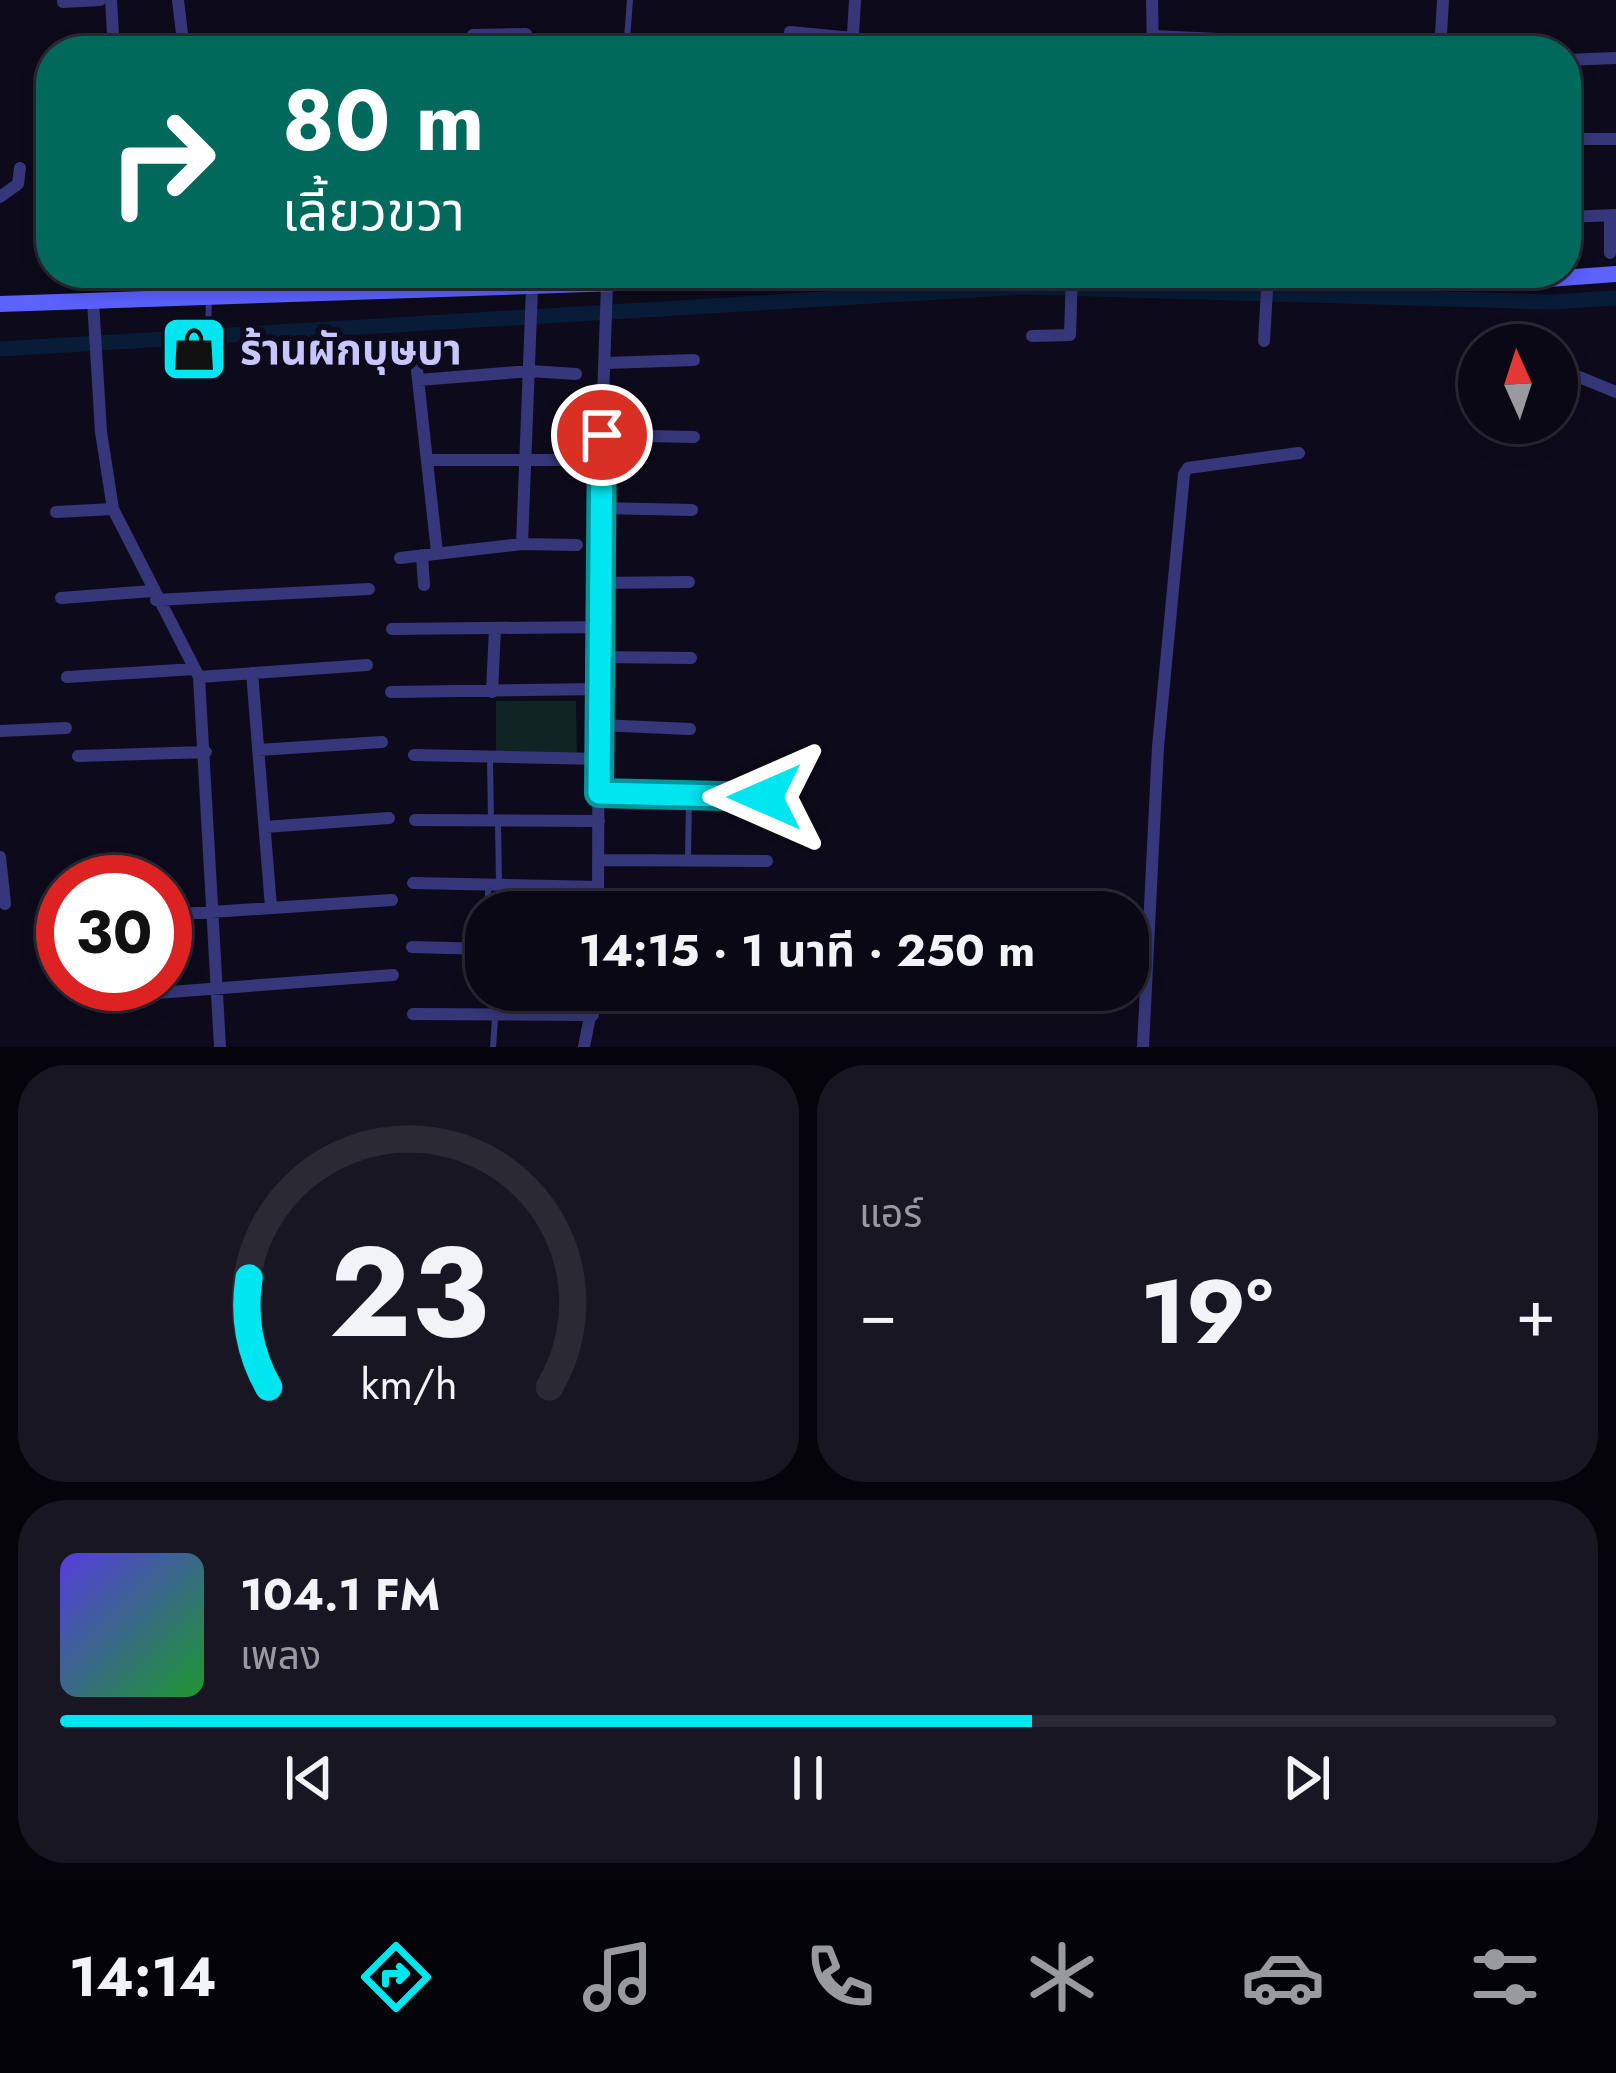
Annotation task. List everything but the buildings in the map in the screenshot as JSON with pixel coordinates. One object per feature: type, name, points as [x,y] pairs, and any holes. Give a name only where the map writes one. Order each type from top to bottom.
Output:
[{"type":"street","points":[[63,2],[100,0]]},
{"type":"street","points":[[111,0],[113,36]]},
{"type":"street","points":[[178,0],[182,36]]},
{"type":"street","points":[[853,36],[855,0]]},
{"type":"street","points":[[1153,0],[1153,36]]},
{"type":"street","points":[[1441,36],[1443,0]]},
{"type":"street","points":[[790,32],[811,36]]},
{"type":"street","points":[[473,36],[526,34]]},
{"type":"street","points":[[1581,59],[1616,58]]},
{"type":"street","points":[[1581,140],[1616,139]]},
{"type":"street","points":[[0,196],[17,184],[20,168]]},
{"type":"street","points":[[1581,217],[1613,216],[1610,253]]},
{"type":"street","points":[[1581,277],[1616,274]]},
{"type":"street","points":[[339,288],[340,294]]},
{"type":"street","points":[[0,304],[93,305],[386,288]]},
{"type":"street","points":[[507,288],[532,295],[581,288]]},
{"type":"street","points":[[598,891],[599,508],[609,320],[603,288]]},
{"type":"street","points":[[1032,336],[1070,334],[1073,288]]},
{"type":"street","points":[[1264,341],[1268,288]]},
{"type":"street","points":[[522,544],[532,295]]},
{"type":"street","points":[[93,305],[100,432],[113,508],[196,673],[206,752],[220,1047]]},
{"type":"street","points":[[414,343],[428,460],[430,554],[424,585]]},
{"type":"street","points":[[607,363],[694,360]]},
{"type":"street","points":[[419,380],[530,371],[576,374]]},
{"type":"street","points":[[1578,377],[1616,392]]},
{"type":"street","points":[[602,435],[694,437]]},
{"type":"street","points":[[1143,1047],[1158,746],[1184,474],[1188,468],[1299,453]]},
{"type":"street","points":[[428,460],[572,460]]},
{"type":"street","points":[[56,512],[113,508]]},
{"type":"street","points":[[599,508],[692,510]]},
{"type":"street","points":[[400,557],[522,544],[577,545]]},
{"type":"street","points":[[598,583],[689,582]]},
{"type":"street","points":[[61,598],[369,589]]},
{"type":"street","points":[[392,629],[599,627]]},
{"type":"street","points":[[492,692],[495,628]]},
{"type":"street","points":[[599,657],[691,658]]},
{"type":"street","points":[[67,677],[368,665]]},
{"type":"street","points":[[252,673],[271,907]]},
{"type":"street","points":[[391,692],[600,689]]},
{"type":"street","points":[[599,725],[690,729]]},
{"type":"street","points":[[0,731],[67,728]]},
{"type":"street","points":[[258,750],[382,742]]},
{"type":"street","points":[[78,756],[206,752]]},
{"type":"street","points":[[414,755],[599,759]]},
{"type":"street","points":[[599,793],[765,797]]},
{"type":"street","points":[[265,827],[389,818]]},
{"type":"street","points":[[415,820],[599,821]]},
{"type":"street","points":[[0,857],[4,904]]},
{"type":"street","points":[[598,860],[766,861]]},
{"type":"street","points":[[413,884],[598,887]]},
{"type":"street","points":[[192,913],[392,900]]},
{"type":"street","points":[[412,947],[465,948]]},
{"type":"street","points":[[192,989],[394,975]]},
{"type":"street","points":[[413,1015],[514,1011]]},
{"type":"street","points":[[584,1047],[592,1011]]},
{"type":"lane","points":[[627,36],[630,0]]},
{"type":"lane","points":[[207,368],[209,298]]},
{"type":"lane","points":[[490,756],[495,822],[493,891]]},
{"type":"lane","points":[[688,861],[689,797]]},
{"type":"lane","points":[[493,1047],[496,1013]]},
{"type":"green space","points":[[496,701],[576,701],[577,757],[496,757]]},
{"type":"waterway","points":[[0,349],[1006,288]]},
{"type":"waterway","points":[[1058,288],[1551,302],[1616,298]]},
{"type":"place","name":"ร้านผักบุษบา","points":[[194,349]]},
{"type":"route","points":[[602,435],[599,793],[765,797]]}]
